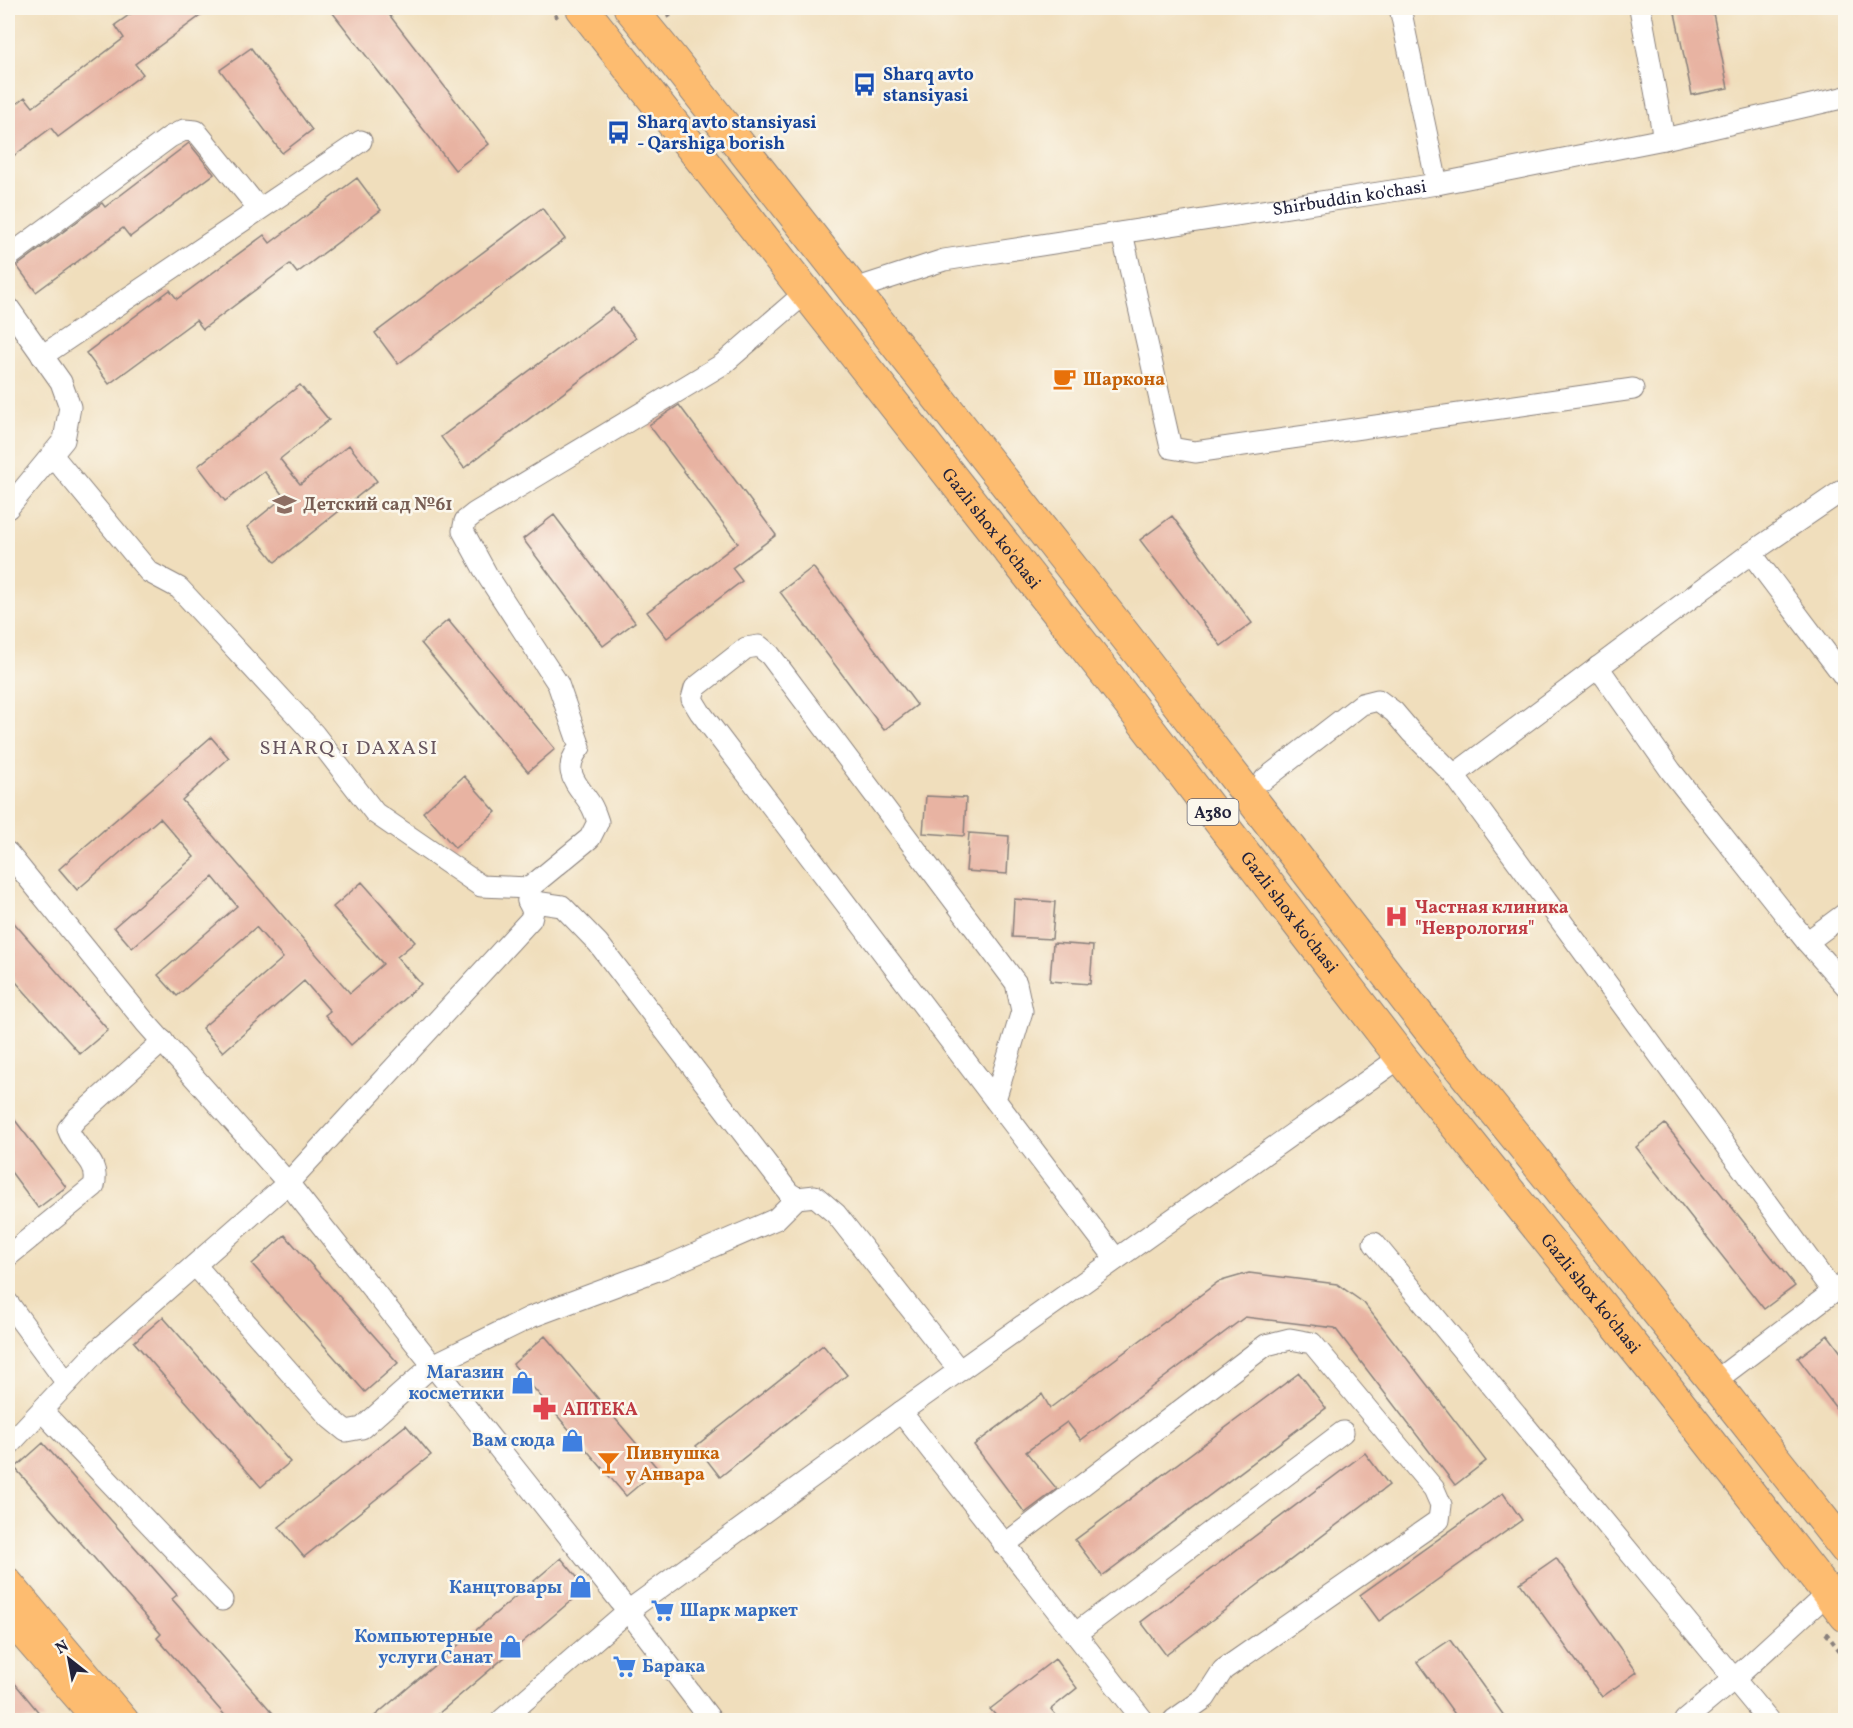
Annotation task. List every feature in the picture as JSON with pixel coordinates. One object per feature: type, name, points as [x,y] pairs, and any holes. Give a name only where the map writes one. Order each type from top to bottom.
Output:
[{"type":"highway","name":"Gazli shox ko'chasi","points":[[582,8],[1110,680],[1401,1057],[1837,1604]]},
{"type":"highway","name":"Gazli shox ko'chasi","points":[[630,8],[1149,667],[1432,1033],[1714,1382],[1845,1549]]},
{"type":"main road","points":[[8,1581],[125,1720]]},
{"type":"main road","points":[[8,1618],[96,1720]]},
{"type":"street","points":[[1400,8],[1437,184]]},
{"type":"street","points":[[1640,8],[1664,139]]},
{"type":"street","name":"Shirbuddin ko'chasi","points":[[852,290],[944,260],[1437,184],[1664,139],[1845,97]]},
{"type":"street","points":[[8,257],[184,130],[196,131],[259,209]]},
{"type":"street","points":[[42,356],[361,141]]},
{"type":"street","points":[[1122,233],[1171,448],[1195,452],[1633,389]]},
{"type":"street","points":[[528,895],[590,838],[598,822],[593,807],[571,776],[572,758],[580,747],[558,684],[487,575],[463,531],[465,521],[723,364],[805,293]]},
{"type":"street","points":[[8,307],[61,382],[70,407],[64,440],[8,508]]},
{"type":"street","points":[[52,455],[149,572],[179,588],[314,734],[375,813],[481,886],[528,895],[562,906],[598,942],[789,1193],[797,1198],[815,1197],[836,1214],[959,1370]]},
{"type":"street","points":[[1454,775],[1750,553],[1845,488]]},
{"type":"street","points":[[1750,553],[1845,679]]},
{"type":"street","points":[[995,1100],[1022,1011],[1016,983],[770,655],[759,646],[746,648],[695,688],[692,699],[707,721],[995,1100],[1116,1259]]},
{"type":"street","points":[[1598,667],[1671,771],[1807,942],[1845,986]]},
{"type":"street","points":[[1265,779],[1362,704],[1378,700],[1394,712],[1454,775],[1839,1287],[1714,1382]]},
{"type":"street","points":[[8,853],[163,1041],[288,1183],[628,1611],[711,1720]]},
{"type":"street","points":[[8,1442],[42,1411],[98,1350],[288,1183],[531,919],[533,911],[528,895]]},
{"type":"street","points":[[1807,942],[1845,913]]},
{"type":"street","points":[[8,1256],[94,1186],[97,1175],[93,1165],[72,1141],[68,1129],[76,1119],[163,1041]]},
{"type":"street","points":[[502,1720],[628,1611],[959,1370],[1401,1057]]},
{"type":"street","points":[[195,1265],[330,1418],[346,1431],[362,1428],[433,1365],[531,1317],[663,1268],[776,1219],[797,1198]]},
{"type":"street","points":[[1374,1244],[1768,1720]]},
{"type":"street","points":[[8,1303],[67,1383]]},
{"type":"street","points":[[1004,1545],[1266,1346],[1290,1339],[1312,1343],[1434,1490],[1441,1504],[1439,1520],[1223,1670],[1204,1698],[1174,1720]]},
{"type":"street","points":[[42,1411],[222,1600]]},
{"type":"street","points":[[901,1412],[1143,1720]]},
{"type":"street","points":[[1075,1634],[1343,1432]]},
{"type":"street","points":[[1685,1720],[1733,1680],[1837,1604]]},
{"type":"path","points":[[664,19],[682,8]]},
{"type":"building","points":[[139,8],[211,8],[135,64],[143,74],[58,137],[51,128],[8,160],[8,111],[25,97],[33,107],[124,38],[115,25]]},
{"type":"building","points":[[329,8],[384,8],[489,144],[455,170]]},
{"type":"building","points":[[1674,8],[1712,8],[1728,88],[1692,95]]},
{"type":"building","points":[[251,48],[312,130],[282,153],[220,70]]},
{"type":"building","points":[[189,143],[214,174],[130,237],[123,228],[36,292],[17,266],[102,203],[105,207]]},
{"type":"building","points":[[357,178],[381,210],[297,273],[290,264],[203,329],[196,320],[109,384],[86,353],[170,290],[177,299],[264,235],[270,243]]},
{"type":"building","points":[[542,208],[565,239],[398,364],[375,333]]},
{"type":"building","points":[[613,308],[636,338],[464,468],[441,437]]},
{"type":"building","points":[[300,385],[329,420],[280,459],[300,484],[349,445],[377,481],[275,562],[247,527],[284,497],[264,471],[225,501],[198,466]]},
{"type":"building","points":[[679,405],[776,535],[732,568],[742,581],[667,638],[647,612],[738,543],[649,425]]},
{"type":"building","points":[[554,515],[635,622],[603,646],[523,539]]},
{"type":"building","points":[[1172,516],[1252,623],[1221,646],[1140,540]]},
{"type":"building","points":[[813,567],[917,705],[884,730],[780,592]]},
{"type":"building","points":[[448,620],[555,749],[528,772],[421,643]]},
{"type":"building","points":[[211,737],[229,758],[182,800],[350,993],[383,964],[333,907],[362,882],[415,942],[397,957],[421,984],[351,1045],[325,1015],[330,1011],[304,981],[223,1052],[202,1028],[283,958],[256,927],[177,996],[158,975],[237,906],[213,877],[132,948],[114,927],[194,857],[160,818],[77,890],[59,869]]},
{"type":"building","points":[[464,776],[496,812],[455,848],[423,812]]},
{"type":"building","points":[[926,796],[966,798],[964,836],[923,833]]},
{"type":"building","points":[[969,833],[1009,836],[1007,874],[966,871]]},
{"type":"building","points":[[1014,899],[1055,902],[1052,939],[1012,937]]},
{"type":"building","points":[[8,916],[108,1030],[80,1054],[8,973]]},
{"type":"building","points":[[1053,943],[1093,946],[1090,984],[1050,981]]},
{"type":"building","points":[[8,1111],[66,1187],[38,1208],[8,1168]]},
{"type":"building","points":[[1665,1124],[1795,1286],[1764,1309],[1636,1147]]},
{"type":"building","points":[[285,1235],[398,1363],[365,1392],[252,1264]]},
{"type":"building","points":[[1249,1273],[1337,1284],[1364,1303],[1486,1461],[1455,1485],[1335,1328],[1245,1317],[1081,1440],[1067,1422],[1026,1452],[1057,1489],[1025,1513],[974,1445],[1042,1394],[1050,1408],[1218,1282]]},
{"type":"building","points":[[163,1317],[290,1462],[261,1487],[134,1342]]},
{"type":"building","points":[[1828,1335],[1845,1358],[1845,1420],[1798,1358]]},
{"type":"building","points":[[545,1336],[658,1469],[626,1496],[513,1364]]},
{"type":"building","points":[[823,1345],[847,1375],[720,1477],[696,1446]]},
{"type":"building","points":[[1299,1373],[1326,1408],[1102,1576],[1075,1540]]},
{"type":"building","points":[[406,1425],[431,1455],[304,1557],[279,1527]]},
{"type":"building","points":[[43,1443],[177,1595],[172,1599],[279,1720],[229,1720],[157,1638],[161,1634],[15,1468]]},
{"type":"building","points":[[1365,1453],[1389,1485],[1166,1655],[1141,1622]]},
{"type":"building","points":[[1503,1493],[1522,1520],[1379,1621],[1360,1595]]},
{"type":"building","points":[[561,1558],[586,1588],[431,1720],[370,1720]]},
{"type":"building","points":[[1556,1558],[1637,1672],[1602,1697],[1520,1583]]},
{"type":"building","points":[[1450,1640],[1507,1720],[1459,1720],[1417,1662]]},
{"type":"building","points":[[1055,1659],[1077,1688],[1051,1709],[1060,1720],[1000,1720],[990,1709]]},
{"type":"building","points":[[8,1675],[45,1720],[8,1720]]},
{"type":"place","name":"Sharq avto stansiyasi","points":[[865,84]]},
{"type":"place","name":"Sharq avto stansiyasi - Qarshiga borish","points":[[619,132]]},
{"type":"place","name":"Шаркона","points":[[1065,379]]},
{"type":"place","name":"Детский сад №61","points":[[285,504]]},
{"type":"place","name":"Частная клиника \"Неврология\"","points":[[1397,917]]},
{"type":"place","name":"Магазин косметики","points":[[522,1382]]},
{"type":"place","name":"АПТЕКА","points":[[545,1409]]},
{"type":"place","name":"Вам сюда","points":[[573,1440]]},
{"type":"place","name":"Пивнушка у Анвара","points":[[608,1463]]},
{"type":"place","name":"Канцтовары","points":[[580,1587]]},
{"type":"place","name":"Шарк маркет","points":[[662,1610]]},
{"type":"place","name":"Компьютерные услуги Санат","points":[[511,1646]]},
{"type":"place","name":"Барака","points":[[624,1666]]},
{"type":"district","name":"SHARQ 1 DAXASI","points":[[349,747]]}]
